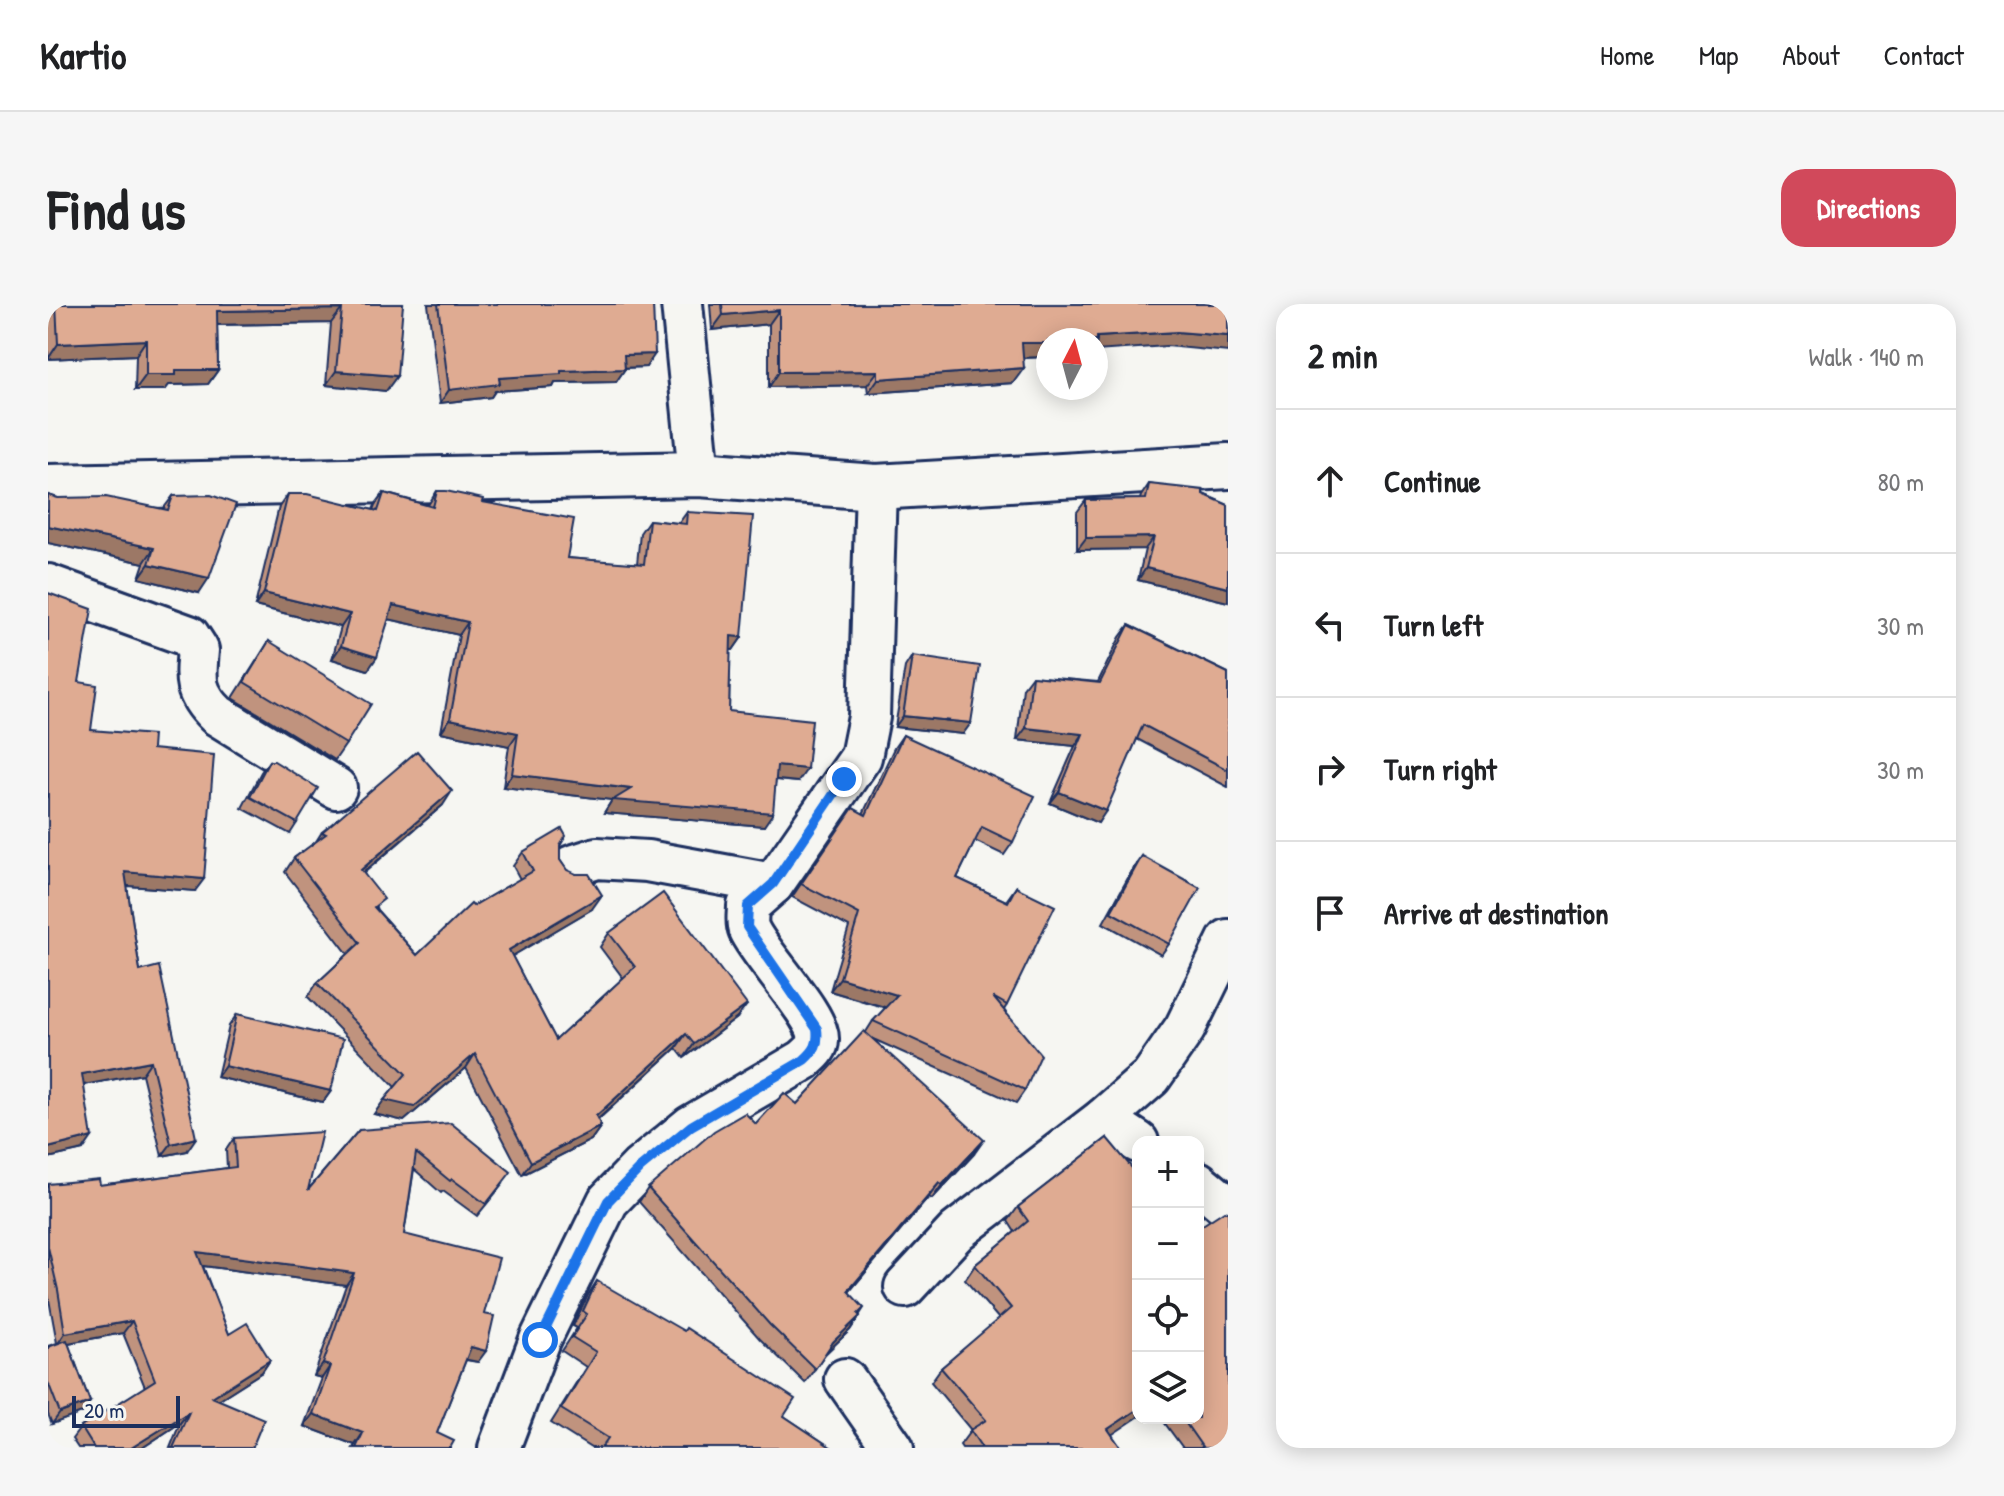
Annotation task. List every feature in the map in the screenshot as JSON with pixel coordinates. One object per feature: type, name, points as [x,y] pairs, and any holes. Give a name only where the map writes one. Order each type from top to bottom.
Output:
[{"type":"street","points":[[682,304],[699,474]]},
{"type":"street","points":[[48,487],[699,474],[876,487],[1228,466]]},
{"type":"street","points":[[499,1448],[540,1340],[608,1201],[640,1168],[691,1126],[804,1060],[819,1041],[817,1029],[747,927],[748,906],[773,884],[861,757],[869,717],[876,487]]},
{"type":"street","points":[[48,585],[189,636],[198,650],[195,679],[202,701],[217,715],[336,788]]},
{"type":"street","points":[[572,866],[597,858],[647,861],[773,884]]},
{"type":"street","points":[[905,1287],[957,1231],[1103,1119],[1151,1077],[1185,1028],[1228,940]]},
{"type":"street","points":[[1103,1119],[1132,1138]]},
{"type":"street","points":[[1204,1187],[1228,1207]]},
{"type":"street","points":[[845,1379],[893,1448]]},
{"type":"building","points":[[56,304],[403,304],[397,376],[336,371],[342,309],[217,311],[218,370],[176,370],[176,375],[146,375],[146,340],[58,344]]},
{"type":"building","points":[[438,304],[653,304],[655,354],[624,355],[625,369],[561,371],[561,374],[499,378],[500,384],[449,390]]},
{"type":"building","points":[[722,304],[1228,304],[1228,336],[1177,332],[1108,336],[1108,328],[1036,328],[1036,343],[1022,343],[1024,368],[878,379],[878,371],[779,372],[779,310],[723,315]]},
{"type":"building","points":[[1149,484],[1203,490],[1203,494],[1228,505],[1228,588],[1146,568],[1154,537],[1086,538],[1086,500],[1146,499]]},
{"type":"building","points":[[437,491],[574,519],[567,558],[644,564],[649,520],[686,524],[687,512],[753,516],[742,637],[731,636],[729,711],[812,720],[807,769],[777,766],[773,813],[613,800],[631,789],[512,774],[518,733],[450,719],[468,622],[393,605],[377,657],[341,646],[350,614],[264,593],[288,494],[307,494],[378,511],[384,493],[433,507]]},
{"type":"building","points":[[48,495],[58,498],[106,497],[168,510],[173,496],[211,495],[236,504],[209,578],[149,564],[154,548],[48,526]]},
{"type":"building","points":[[48,593],[92,609],[79,682],[97,685],[91,730],[153,735],[152,749],[214,755],[204,879],[125,872],[140,971],[159,966],[196,1138],[171,1144],[151,1061],[82,1074],[92,1137],[48,1148]]},
{"type":"building","points":[[1129,625],[1228,673],[1228,770],[1143,725],[1106,811],[1059,792],[1083,734],[1026,728],[1032,676],[1100,683]]},
{"type":"building","points":[[269,641],[371,704],[346,744],[244,682]]},
{"type":"building","points":[[912,656],[980,666],[971,723],[903,716]]},
{"type":"building","points":[[903,735],[1035,796],[1013,842],[982,827],[957,878],[1008,902],[1016,887],[1055,906],[1007,1005],[993,997],[1041,1055],[1025,1090],[873,1021],[897,995],[840,978],[859,914],[801,884],[853,808],[866,815]]},
{"type":"building","points":[[417,751],[452,791],[361,870],[384,899],[374,907],[417,955],[471,904],[473,906],[533,871],[523,852],[562,829],[566,836],[560,846],[560,860],[567,870],[589,874],[602,895],[509,950],[556,1040],[635,967],[609,933],[663,893],[747,1005],[694,1044],[686,1034],[596,1116],[601,1126],[531,1162],[475,1054],[414,1107],[384,1100],[406,1074],[317,983],[360,943],[294,858],[326,834],[322,832]]},
{"type":"building","points":[[269,761],[274,761],[318,788],[297,823],[250,797]]},
{"type":"building","points":[[1142,856],[1200,888],[1169,944],[1111,912]]},
{"type":"building","points":[[237,1014],[343,1039],[331,1091],[225,1066]]},
{"type":"building","points":[[864,1031],[984,1140],[942,1185],[939,1183],[848,1291],[864,1308],[858,1314],[860,1316],[833,1342],[815,1369],[770,1325],[648,1188],[714,1131],[745,1113],[756,1124],[784,1093],[797,1104]]},
{"type":"building","points":[[451,1123],[511,1172],[486,1204],[452,1179],[450,1181],[416,1153],[404,1234],[499,1258],[484,1314],[494,1316],[486,1351],[471,1347],[437,1433],[454,1441],[450,1448],[356,1448],[363,1433],[313,1414],[330,1366],[323,1364],[354,1273],[197,1252],[229,1334],[247,1323],[270,1360],[212,1397],[264,1419],[252,1448],[173,1448],[189,1412],[131,1448],[94,1448],[81,1427],[155,1380],[132,1321],[65,1333],[48,1247],[48,1184],[99,1179],[100,1185],[236,1167],[234,1138],[322,1132],[308,1190],[359,1130]]},
{"type":"building","points":[[1107,1138],[1132,1168],[1132,1413],[1108,1429],[1121,1448],[982,1448],[970,1430],[986,1420],[941,1368],[1011,1308],[975,1265],[1028,1221],[1018,1207]]},
{"type":"building","points":[[1224,1211],[1228,1212],[1228,1445],[1223,1448],[1203,1448],[1186,1424],[1204,1424],[1204,1224]]},
{"type":"building","points":[[597,1281],[684,1331],[686,1328],[795,1399],[784,1416],[832,1448],[601,1448],[608,1438],[561,1409],[596,1352],[572,1337],[587,1314],[583,1311]]},
{"type":"building","points":[[67,1340],[90,1402],[60,1413],[48,1382],[48,1347]]},
{"type":"route","points":[[540,1340],[608,1201],[640,1168],[691,1126],[804,1060],[814,1051],[819,1041],[817,1029],[747,927],[748,906],[773,884],[844,779]]}]
